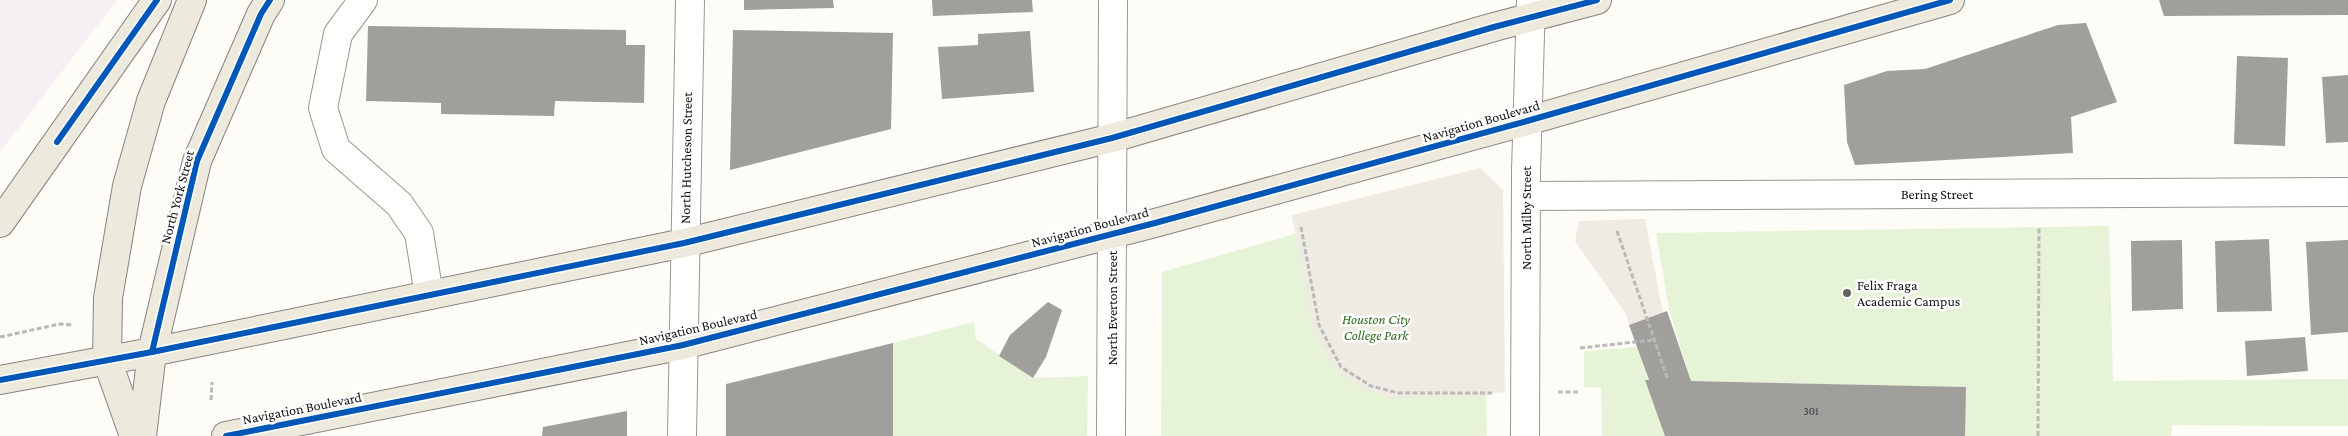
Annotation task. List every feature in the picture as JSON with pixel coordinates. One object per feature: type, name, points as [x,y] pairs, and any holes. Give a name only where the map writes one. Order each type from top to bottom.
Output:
[{"type":"main road","points":[[0,223],[157,0]]},
{"type":"main road","points":[[134,436],[106,360],[108,298],[127,186],[151,101],[192,0]]},
{"type":"main road","points":[[234,76],[255,0]]},
{"type":"main road","name":"North York Street","points":[[142,436],[152,352],[197,161],[261,14],[270,0]]},
{"type":"main road","points":[[0,380],[152,352],[684,243],[1112,138],[1531,9],[1597,0]]},
{"type":"main road","name":"Navigation Boulevard","points":[[226,436],[683,345],[1112,235],[1527,121],[1950,0]]},
{"type":"street","points":[[363,0],[338,34],[323,108],[336,149],[399,204],[419,233],[429,295]]},
{"type":"street","name":"North Hutcheson Street","points":[[682,436],[684,243],[690,0]]},
{"type":"street","name":"North Everton Street","points":[[1111,436],[1113,0]]},
{"type":"street","name":"North Milby Street","points":[[1525,436],[1527,121],[1531,9]]},
{"type":"street","name":"Bering Street","points":[[1526,196],[2348,192]]},
{"type":"path","points":[[2038,436],[2039,194]]},
{"type":"path","points":[[1301,227],[1319,325],[1341,367],[1372,386],[1399,393],[1499,392]]},
{"type":"path","points":[[1617,231],[1668,380]]},
{"type":"path","points":[[0,337],[60,324],[76,326]]},
{"type":"path","points":[[1580,348],[1653,340]]},
{"type":"path","points":[[211,400],[212,382]]},
{"type":"path","points":[[1550,392],[1580,392]]},
{"type":"shaded area","points":[[0,0],[117,0],[0,152]]},
{"type":"shaded area","points":[[1480,168],[1503,190],[1505,392],[1492,393],[1487,396],[1391,398],[1364,390],[1337,372],[1312,328],[1292,215]]},
{"type":"shaded area","points":[[1645,219],[1663,313],[1629,325],[1626,314],[1575,241],[1579,221]]},
{"type":"green space","name":"Houston City College Park","points":[[1482,191],[1487,436],[1161,436],[1162,272],[1295,234]]},
{"type":"green space","name":"Felix Fraga Academic Campus","points":[[2109,226],[2113,381],[2348,379],[2348,426],[2172,425],[2171,436],[1965,436],[1965,387],[1691,381],[1669,309],[1656,233]]},
{"type":"green space","points":[[974,322],[976,339],[1033,378],[1088,376],[1087,436],[893,436],[893,343]]},
{"type":"green space","points":[[1637,347],[1666,436],[1602,436],[1601,387],[1584,387],[1584,351]]},
{"type":"building","points":[[744,0],[833,0],[834,8],[744,10]]},
{"type":"building","points":[[932,0],[1032,0],[1033,12],[933,16]]},
{"type":"building","points":[[2159,0],[2348,0],[2348,15],[2164,16]]},
{"type":"building","points":[[2086,23],[2117,102],[2071,117],[2073,153],[1855,165],[1847,142],[1844,85],[1887,71],[1925,69],[2058,25]]},
{"type":"building","points":[[368,26],[626,30],[626,45],[645,45],[644,103],[555,101],[554,116],[441,114],[441,103],[366,101]]},
{"type":"building","points":[[733,30],[893,33],[891,129],[730,170]]},
{"type":"building","points":[[1030,31],[1034,92],[942,99],[938,47],[978,45],[978,34]]},
{"type":"building","points":[[2237,56],[2288,58],[2285,146],[2234,144]]},
{"type":"building","points":[[2348,75],[2348,142],[2326,143],[2322,77]]},
{"type":"building","points":[[2269,239],[2272,311],[2217,312],[2215,241]]},
{"type":"building","points":[[2182,240],[2183,309],[2132,311],[2131,241]]},
{"type":"building","points":[[2348,240],[2348,332],[2311,335],[2306,242]]},
{"type":"building","points":[[1048,302],[1062,310],[1046,357],[1033,378],[999,356],[1010,335]]},
{"type":"building","points":[[1667,311],[1691,381],[1966,387],[1965,436],[1665,436],[1645,380],[1649,380],[1629,325]]},
{"type":"building","points":[[2305,337],[2308,371],[2247,376],[2245,341]]},
{"type":"building","points":[[893,343],[893,436],[726,436],[726,384]]},
{"type":"building","points":[[627,411],[627,436],[542,436],[543,427]]},
{"type":"cycle path","points":[[57,142],[157,0]]},
{"type":"cycle path","points":[[152,352],[197,161],[261,14],[270,0]]},
{"type":"cycle path","points":[[0,380],[152,352],[684,243],[1112,138],[1494,27],[1597,0]]},
{"type":"cycle path","points":[[226,436],[683,345],[1155,223],[1527,121],[1950,0]]},
{"type":"place","name":"Felix Fraga Academic Campus","points":[[1847,293]]}]
